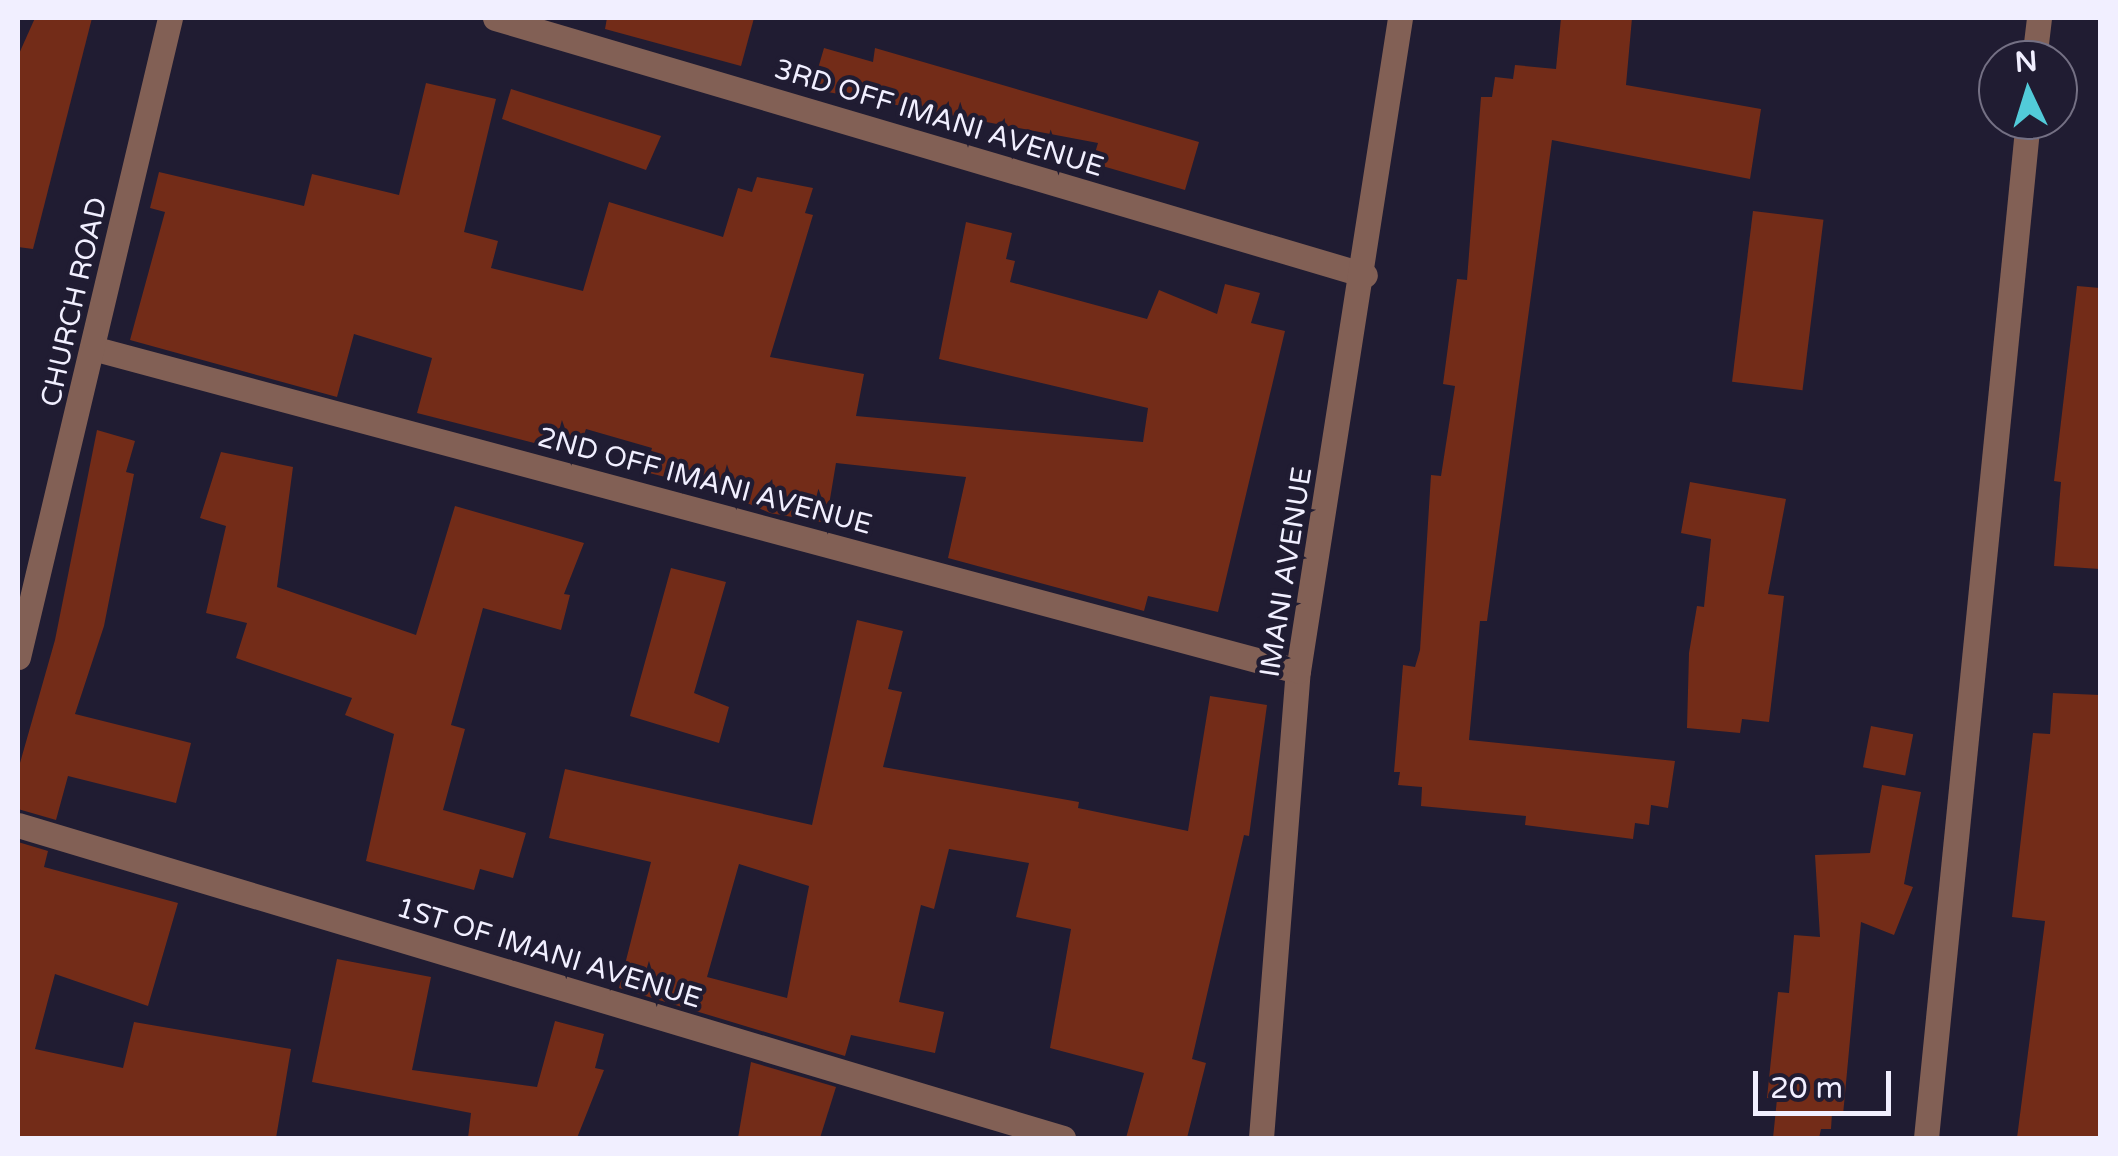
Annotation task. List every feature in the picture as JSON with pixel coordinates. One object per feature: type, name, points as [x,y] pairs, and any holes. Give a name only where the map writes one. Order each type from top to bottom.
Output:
[{"type":"street","name":"CHURCH ROAD","points":[[18,657],[96,349],[170,18]]},
{"type":"street","name":"3RD OFF IMANI AVENUE","points":[[496,18],[1365,276]]},
{"type":"street","name":"IMANI AVENUE","points":[[1261,1138],[1298,671],[1365,276],[1400,18]]},
{"type":"street","points":[[1926,1138],[2026,140]]},
{"type":"street","name":"2ND OFF IMANI AVENUE","points":[[96,349],[1298,671]]},
{"type":"street","name":"1ST OF IMANI AVENUE","points":[[18,825],[1063,1138]]},
{"type":"building","points":[[35,18],[92,18],[33,249],[18,247],[18,56]]},
{"type":"building","points":[[607,18],[754,18],[741,66],[605,29]]},
{"type":"building","points":[[1561,18],[1632,18],[1626,85],[1761,109],[1750,179],[1552,140],[1487,621],[1480,621],[1469,740],[1675,761],[1668,808],[1651,805],[1649,825],[1635,823],[1633,839],[1525,825],[1526,816],[1421,806],[1422,787],[1398,785],[1400,772],[1394,772],[1403,665],[1415,667],[1420,650],[1431,475],[1441,476],[1455,386],[1443,384],[1457,279],[1467,280],[1481,97],[1492,97],[1495,77],[1513,79],[1515,65],[1556,69]]},
{"type":"building","points":[[824,48],[873,62],[875,48],[1199,142],[1185,190],[1092,163],[1098,143],[812,89]]},
{"type":"building","points":[[426,83],[496,99],[464,232],[498,241],[491,268],[583,291],[609,202],[723,237],[738,188],[752,192],[757,177],[813,188],[805,213],[813,215],[770,357],[864,374],[856,416],[1143,442],[1148,408],[939,359],[966,222],[1012,233],[1006,259],[1015,261],[1010,282],[1147,319],[1159,290],[1217,314],[1225,284],[1260,293],[1251,323],[1285,331],[1218,612],[1148,596],[1144,611],[948,558],[966,477],[836,463],[826,523],[770,513],[715,489],[645,472],[652,448],[586,429],[577,454],[417,413],[432,358],[354,334],[337,397],[130,340],[165,212],[150,208],[159,172],[304,206],[312,174],[399,195]]},
{"type":"building","points":[[511,89],[661,136],[646,170],[502,119]]},
{"type":"building","points":[[1753,211],[1823,220],[1803,390],[1732,382]]},
{"type":"building","points":[[2077,286],[2100,288],[2100,569],[2054,566],[2061,482],[2054,481]]},
{"type":"building","points":[[97,430],[135,441],[126,472],[134,474],[104,626],[75,714],[191,743],[176,803],[68,776],[56,820],[18,809],[18,770],[55,640]]},
{"type":"building","points":[[221,452],[293,467],[277,587],[416,635],[455,506],[584,543],[564,594],[570,595],[561,630],[483,608],[451,725],[465,729],[443,810],[526,833],[513,878],[480,869],[474,890],[366,861],[394,734],[345,715],[352,698],[236,658],[247,623],[206,613],[226,526],[200,518]]},
{"type":"building","points":[[1690,482],[1786,499],[1768,594],[1784,596],[1769,722],[1742,719],[1740,733],[1687,728],[1689,653],[1697,606],[1704,607],[1711,539],[1681,533]]},
{"type":"building","points":[[671,568],[726,582],[694,693],[729,707],[719,743],[630,716]]},
{"type":"building","points":[[857,620],[903,631],[888,689],[902,692],[883,767],[1079,802],[1078,808],[1188,831],[1210,696],[1267,705],[1249,836],[1244,835],[1192,1059],[1206,1063],[1187,1138],[1126,1138],[1144,1073],[1050,1048],[1071,929],[1016,917],[1029,863],[949,849],[934,909],[921,905],[899,1002],[944,1012],[935,1053],[851,1035],[845,1056],[619,988],[651,862],[549,838],[565,769],[812,825]],"holes":[[[739,864],[809,886],[787,998],[707,977]]]},
{"type":"building","points":[[2053,693],[2100,695],[2100,1138],[2017,1138],[2045,921],[2012,917],[2033,733],[2050,734]]},
{"type":"building","points":[[1871,726],[1913,734],[1905,775],[1863,767]]},
{"type":"building","points":[[1882,785],[1921,792],[1904,884],[1913,887],[1894,935],[1861,922],[1843,1115],[1832,1113],[1831,1129],[1821,1129],[1819,1138],[1773,1138],[1777,1099],[1767,1098],[1778,992],[1789,993],[1794,935],[1820,937],[1815,855],[1870,853]]},
{"type":"building","points":[[18,842],[48,851],[44,867],[178,903],[148,1006],[55,974],[35,1049],[123,1068],[134,1022],[291,1049],[276,1138],[18,1138]]},
{"type":"building","points":[[337,959],[431,977],[412,1070],[537,1087],[555,1021],[604,1034],[595,1068],[604,1070],[577,1138],[468,1138],[471,1113],[312,1082]]},
{"type":"building","points":[[751,1062],[836,1087],[820,1138],[738,1138]]}]
